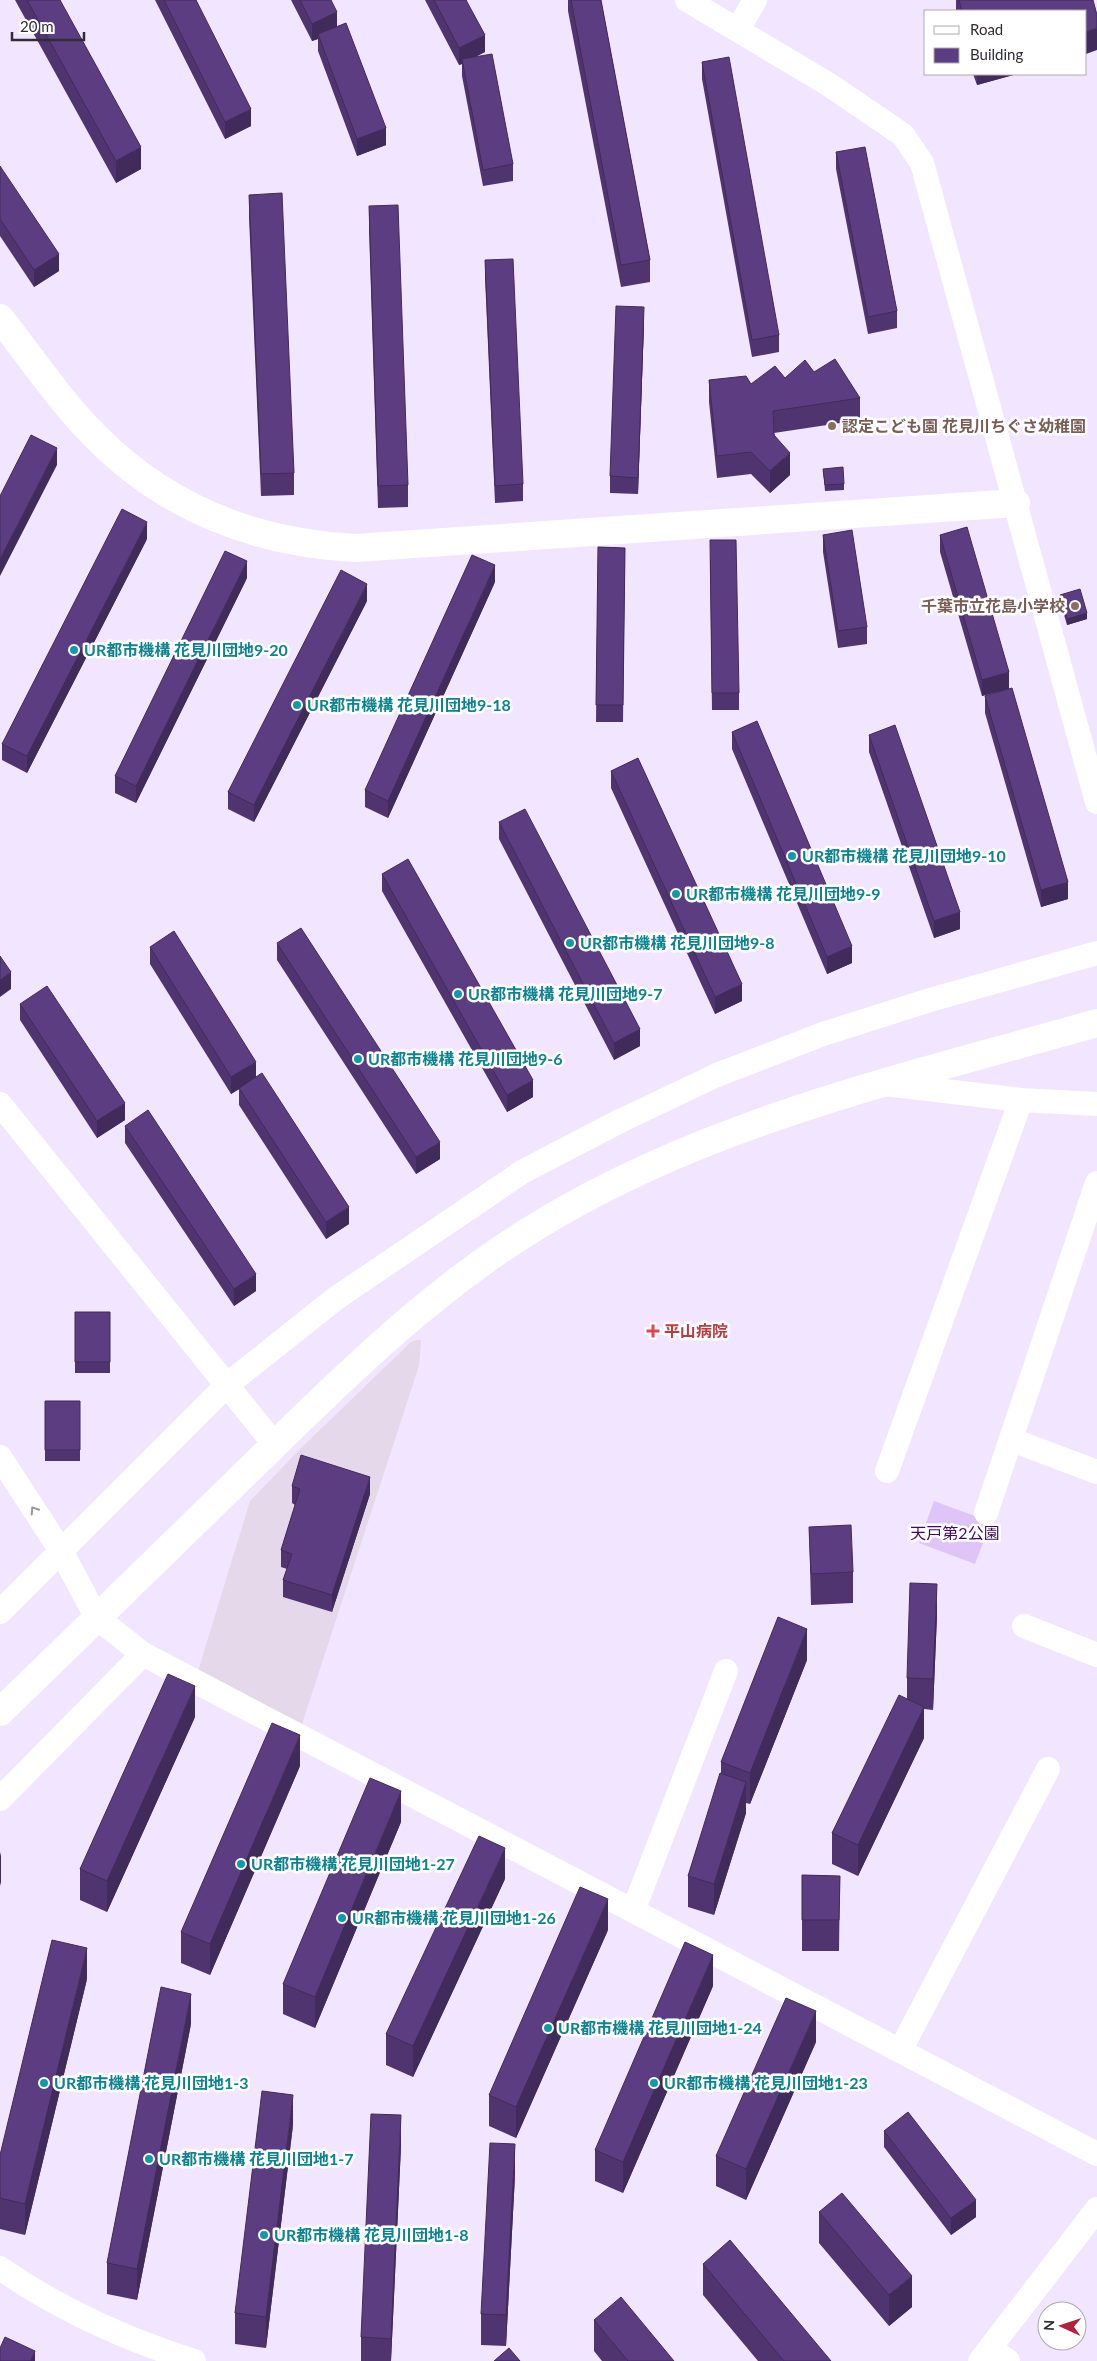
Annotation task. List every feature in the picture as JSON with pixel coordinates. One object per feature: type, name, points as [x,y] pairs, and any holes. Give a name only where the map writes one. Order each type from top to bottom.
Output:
[{"type":"street","points":[[687,0],[828,84],[903,135],[922,163],[1097,802]]},
{"type":"street","points":[[738,29],[755,0]]},
{"type":"street","points":[[0,318],[93,435],[118,458],[181,502],[214,518],[282,540],[318,546],[356,548],[1016,504]]},
{"type":"street","points":[[0,1612],[228,1384],[334,1299],[522,1172],[620,1122],[717,1076],[823,1034],[930,1000],[1097,953]]},
{"type":"street","points":[[0,1712],[275,1444],[408,1320],[460,1279],[542,1222],[639,1171],[754,1124],[882,1084],[1097,1023]]},
{"type":"street","points":[[882,1084],[1020,1100],[1097,1104]]},
{"type":"street","points":[[888,1471],[1020,1100]]},
{"type":"street","points":[[0,1104],[275,1444]]},
{"type":"street","points":[[986,1513],[1097,1183]]},
{"type":"street","points":[[1012,1440],[1097,1472]]},
{"type":"street","points":[[0,1457],[61,1551],[97,1618],[143,1654],[1097,2154]]},
{"type":"street","points":[[1024,1626],[1097,1655]]},
{"type":"street","points":[[0,1798],[143,1654]]},
{"type":"street","points":[[633,1911],[726,1671]]},
{"type":"street","points":[[900,2051],[1048,1769]]},
{"type":"street","points":[[992,2357],[1097,2209]]},
{"type":"street","points":[[0,2268],[24,2285],[78,2316],[151,2347],[194,2361]]},
{"type":"shaded area","points":[[421,1340],[419,1366],[302,1724],[198,1671],[250,1501],[303,1446],[411,1342]]},
{"type":"green space","name":"天戸第2公園","points":[[934,1501],[991,1522],[975,1564],[919,1543]]},
{"type":"building","points":[[27,0],[60,0],[141,147],[116,161]]},
{"type":"building","points":[[164,0],[196,0],[251,109],[225,122]]},
{"type":"building","points":[[300,0],[331,0],[337,12],[312,24]]},
{"type":"building","points":[[434,0],[466,0],[485,35],[459,48]]},
{"type":"building","points":[[571,0],[601,0],[650,260],[621,265]]},
{"type":"building","points":[[959,0],[1093,0],[1097,15],[1097,28],[1087,32],[1087,10],[962,10]]},
{"type":"building","points":[[346,23],[386,128],[357,139],[318,34]]},
{"type":"building","points":[[492,54],[513,164],[483,170],[462,59]]},
{"type":"building","points":[[729,57],[779,335],[752,340],[702,62]]},
{"type":"building","points":[[865,147],[897,311],[868,317],[836,152]]},
{"type":"building","points":[[0,166],[59,254],[34,270],[0,219]]},
{"type":"building","points":[[282,193],[294,473],[261,474],[249,195]]},
{"type":"building","points":[[398,205],[408,485],[378,486],[369,206]]},
{"type":"building","points":[[513,259],[523,484],[495,486],[485,260]]},
{"type":"building","points":[[616,306],[644,307],[638,478],[610,476]]},
{"type":"building","points":[[835,359],[860,398],[773,411],[774,435],[790,453],[770,471],[751,452],[717,456],[709,380],[746,376],[751,384],[775,366],[785,378],[805,360],[814,372]]},
{"type":"building","points":[[31,435],[57,448],[0,559],[0,496]]},
{"type":"building","points":[[843,467],[844,484],[825,485],[823,469]]},
{"type":"building","name":"UR都市機構 花見川団地9-20","points":[[122,509],[147,522],[27,756],[2,744]]},
{"type":"building","points":[[967,527],[1009,672],[982,680],[940,535]]},
{"type":"building","points":[[852,530],[867,627],[838,631],[823,535]]},
{"type":"building","points":[[710,540],[736,540],[739,693],[712,693]]},
{"type":"building","points":[[598,547],[625,548],[623,705],[596,705]]},
{"type":"building","points":[[225,551],[247,561],[136,786],[115,776]]},
{"type":"building","points":[[472,555],[495,565],[388,801],[365,790]]},
{"type":"building","name":"UR都市機構 花見川団地9-18","points":[[341,570],[367,584],[254,805],[228,792]]},
{"type":"building","points":[[1080,589],[1087,613],[1067,619],[1060,595]]},
{"type":"building","points":[[1012,688],[1068,882],[1041,890],[985,696]]},
{"type":"building","name":"UR都市機構 花見川団地9-10","points":[[757,721],[852,946],[827,957],[732,732]]},
{"type":"building","points":[[895,725],[960,912],[934,921],[869,735]]},
{"type":"building","name":"UR都市機構 花見川団地9-9","points":[[638,758],[742,984],[715,997],[611,771]]},
{"type":"building","name":"UR都市機構 花見川団地9-8","points":[[525,809],[640,1029],[614,1043],[499,822]]},
{"type":"building","name":"UR都市機構 花見川団地9-7","points":[[408,859],[533,1080],[507,1095],[382,874]]},
{"type":"building","name":"UR都市機構 花見川団地9-6","points":[[301,928],[440,1142],[416,1157],[277,943]]},
{"type":"building","points":[[174,931],[256,1062],[231,1077],[150,947]]},
{"type":"building","points":[[0,956],[11,972],[0,980]]},
{"type":"building","points":[[47,986],[125,1103],[97,1121],[20,1004]]},
{"type":"building","points":[[262,1073],[349,1207],[326,1222],[239,1088]]},
{"type":"building","points":[[148,1110],[256,1274],[234,1289],[125,1126]]},
{"type":"building","points":[[75,1312],[110,1312],[110,1362],[75,1362]]},
{"type":"building","points":[[45,1401],[80,1401],[80,1450],[45,1450]]},
{"type":"building","points":[[301,1455],[370,1477],[332,1595],[283,1580],[292,1554],[281,1550],[300,1489],[292,1486]]},
{"type":"building","points":[[851,1525],[853,1572],[811,1574],[809,1527]]},
{"type":"building","points":[[910,1583],[937,1584],[933,1679],[907,1678]]},
{"type":"building","points":[[778,1617],[807,1629],[750,1773],[721,1762]]},
{"type":"building","points":[[168,1674],[195,1686],[107,1881],[80,1869]]},
{"type":"building","points":[[899,1695],[924,1707],[858,1845],[832,1833]]},
{"type":"building","points":[[272,1723],[300,1735],[210,1944],[181,1932]]},
{"type":"building","points":[[720,1773],[746,1782],[714,1884],[688,1876]]},
{"type":"building","points":[[370,1778],[401,1791],[315,1997],[283,1984]]},
{"type":"building","points":[[479,1836],[505,1848],[413,2046],[386,2034]]},
{"type":"building","points":[[802,1875],[840,1876],[839,1920],[802,1920]]},
{"type":"building","points":[[580,1887],[608,1899],[516,2107],[489,2095]]},
{"type":"building","name":"UR都市機構 花見川団地1-3","points":[[52,1940],[87,1948],[25,2204],[0,2198],[0,2155]]},
{"type":"building","points":[[685,1942],[713,1955],[623,2162],[595,2150]]},
{"type":"building","name":"UR都市機構 花見川団地1-7","points":[[161,1987],[191,1994],[137,2269],[107,2263]]},
{"type":"building","points":[[786,1998],[816,2011],[746,2169],[716,2156]]},
{"type":"building","name":"UR都市機構 花見川団地1-8","points":[[262,2091],[293,2095],[266,2317],[235,2313]]},
{"type":"building","points":[[908,2112],[976,2200],[951,2218],[884,2131]]},
{"type":"building","points":[[371,2114],[401,2115],[391,2339],[361,2337]]},
{"type":"building","points":[[490,2143],[515,2144],[506,2315],[481,2314]]},
{"type":"building","points":[[842,2193],[912,2276],[889,2295],[819,2212]]},
{"type":"building","points":[[730,2240],[831,2361],[784,2361],[703,2264]]},
{"type":"building","points":[[621,2297],[674,2361],[628,2361],[594,2320]]},
{"type":"building","points":[[5,2337],[35,2351],[30,2361],[0,2361],[0,2348]]},
{"type":"building","points":[[509,2348],[520,2361],[494,2361]]},
{"type":"place","name":"認定こども園 花見川ちぐさ幼稚園","points":[[832,426]]},
{"type":"place","name":"千葉市立花島小学校","points":[[1075,606]]},
{"type":"place","name":"UR都市機構 花見川団地9-20","points":[[74,650]]},
{"type":"place","name":"UR都市機構 花見川団地9-18","points":[[297,705]]},
{"type":"place","name":"UR都市機構 花見川団地9-10","points":[[792,856]]},
{"type":"place","name":"UR都市機構 花見川団地9-9","points":[[676,894]]},
{"type":"place","name":"UR都市機構 花見川団地9-8","points":[[570,943]]},
{"type":"place","name":"UR都市機構 花見川団地9-7","points":[[458,994]]},
{"type":"place","name":"UR都市機構 花見川団地9-6","points":[[358,1059]]},
{"type":"place","name":"平山病院","points":[[653,1331]]},
{"type":"place","name":"UR都市機構 花見川団地1-27","points":[[241,1864]]},
{"type":"place","name":"UR都市機構 花見川団地1-26","points":[[342,1918]]},
{"type":"place","name":"UR都市機構 花見川団地1-24","points":[[548,2028]]},
{"type":"place","name":"UR都市機構 花見川団地1-3","points":[[44,2083]]},
{"type":"place","name":"UR都市機構 花見川団地1-23","points":[[654,2083]]},
{"type":"place","name":"UR都市機構 花見川団地1-7","points":[[149,2159]]},
{"type":"place","name":"UR都市機構 花見川団地1-8","points":[[264,2235]]}]
